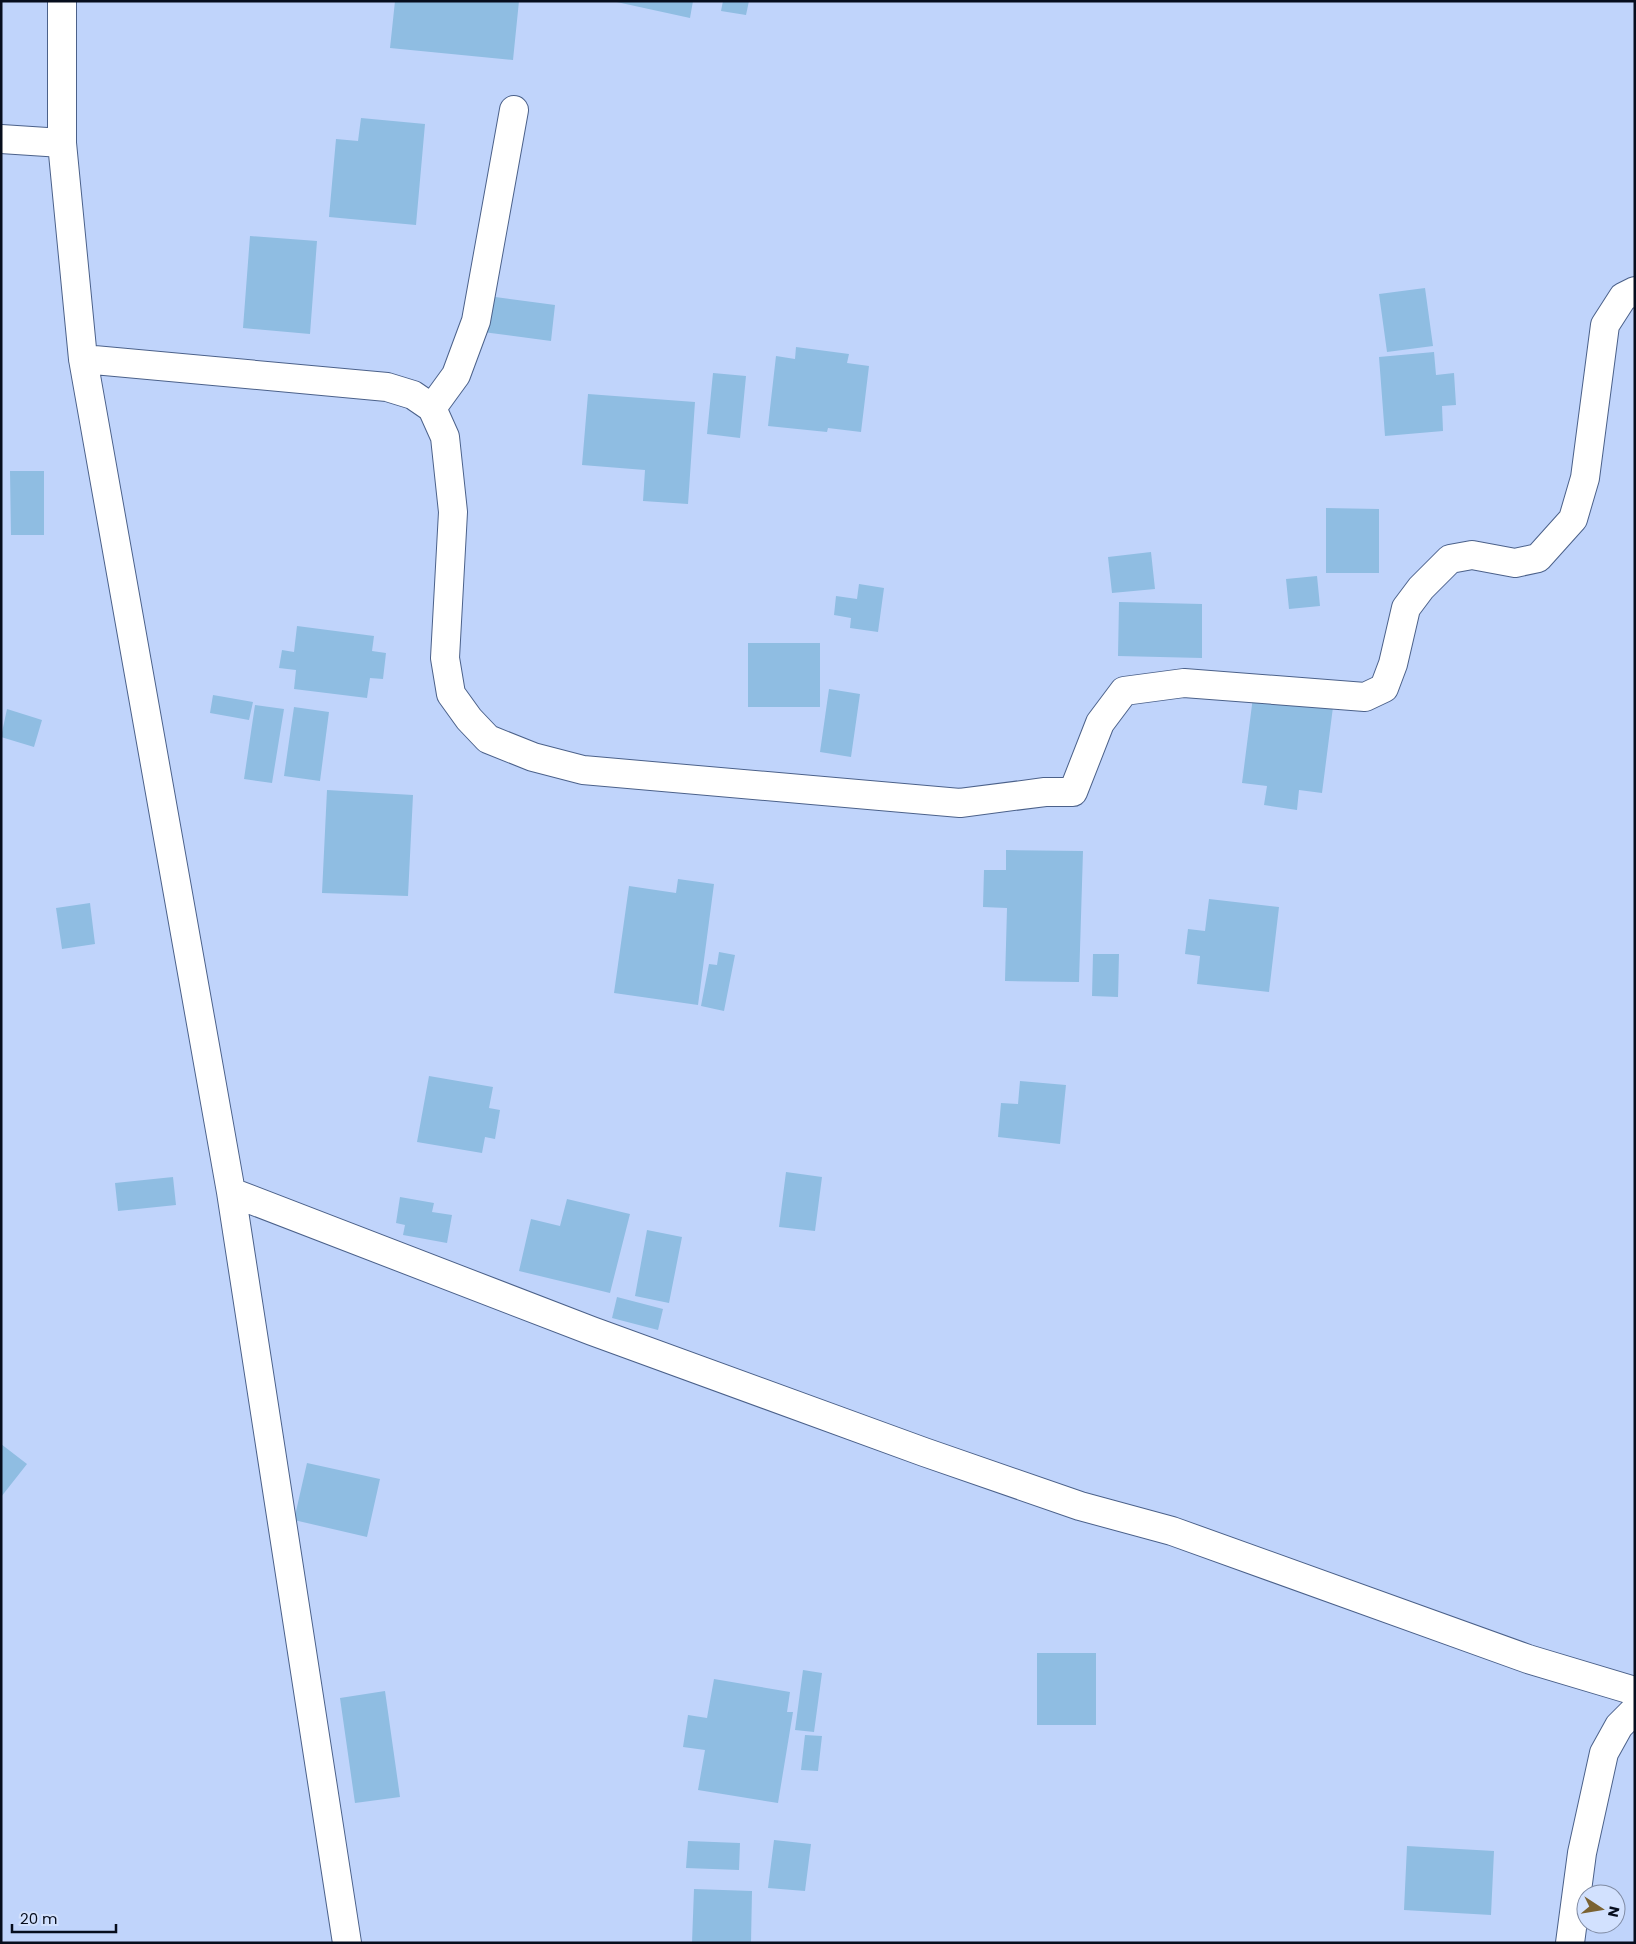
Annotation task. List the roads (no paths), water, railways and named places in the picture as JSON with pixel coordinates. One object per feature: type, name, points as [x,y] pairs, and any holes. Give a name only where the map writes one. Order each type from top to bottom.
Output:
[{"type":"street","points":[[62,1],[62,143],[83,359],[231,1192],[348,1943]]},
{"type":"street","points":[[432,408],[456,375],[476,321],[514,110]]},
{"type":"street","points":[[1,139],[62,143]]},
{"type":"street","points":[[83,359],[387,388],[413,395],[432,408],[445,437],[453,512],[445,658],[451,694],[469,720],[488,739],[533,757],[583,770],[960,803],[1045,792],[1073,792],[1100,724],[1124,691],[1184,683],[1364,697],[1384,688],[1393,664],[1406,608],[1420,588],[1450,560],[1472,555],[1515,563],[1538,558],[1573,519],[1585,478],[1605,325],[1623,297],[1635,291]]},
{"type":"street","points":[[231,1192],[592,1331],[924,1452],[1080,1506],[1172,1531],[1528,1659],[1635,1691]]},
{"type":"street","points":[[1570,1943],[1582,1853],[1604,1753],[1619,1726],[1635,1710]]}]
